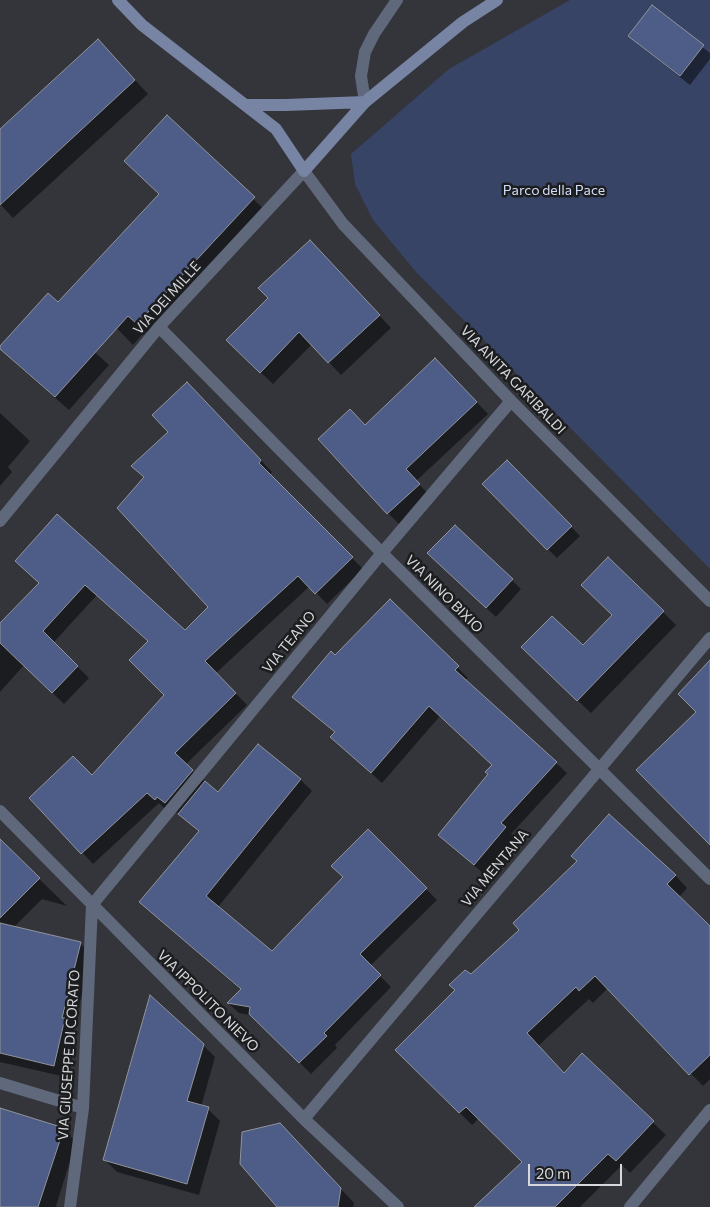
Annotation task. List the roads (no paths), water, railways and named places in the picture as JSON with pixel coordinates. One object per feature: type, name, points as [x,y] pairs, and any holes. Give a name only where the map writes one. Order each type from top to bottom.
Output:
[{"type":"street","points":[[118,0],[142,25],[276,129],[304,171]]},
{"type":"street","points":[[245,105],[365,102],[360,76],[366,52],[374,34],[397,0]]},
{"type":"street","name":"VIA DEI MILLE","points":[[0,521],[160,327],[365,102],[463,22],[497,0]]},
{"type":"street","name":"VIA ANITA GARIBALDI","points":[[304,171],[343,224],[511,401],[710,601]]},
{"type":"street","name":"VIA NINO BIXIO","points":[[160,327],[382,553],[710,879]]},
{"type":"street","name":"VIA TEANO","points":[[92,905],[382,553],[511,401]]},
{"type":"street","name":"VIA MENTANA","points":[[304,1119],[710,638]]},
{"type":"street","name":"VIA IPPOLITO NIEVO","points":[[0,811],[304,1119],[398,1207]]},
{"type":"street","name":"VIA GIUSEPPE DI CORATO","points":[[70,1207],[83,1108],[92,905]]},
{"type":"street","points":[[0,1083],[83,1108]]},
{"type":"street","points":[[630,1207],[710,1110]]},
{"type":"park label","name":"Parco della Pace","points":[[554,190]]}]
